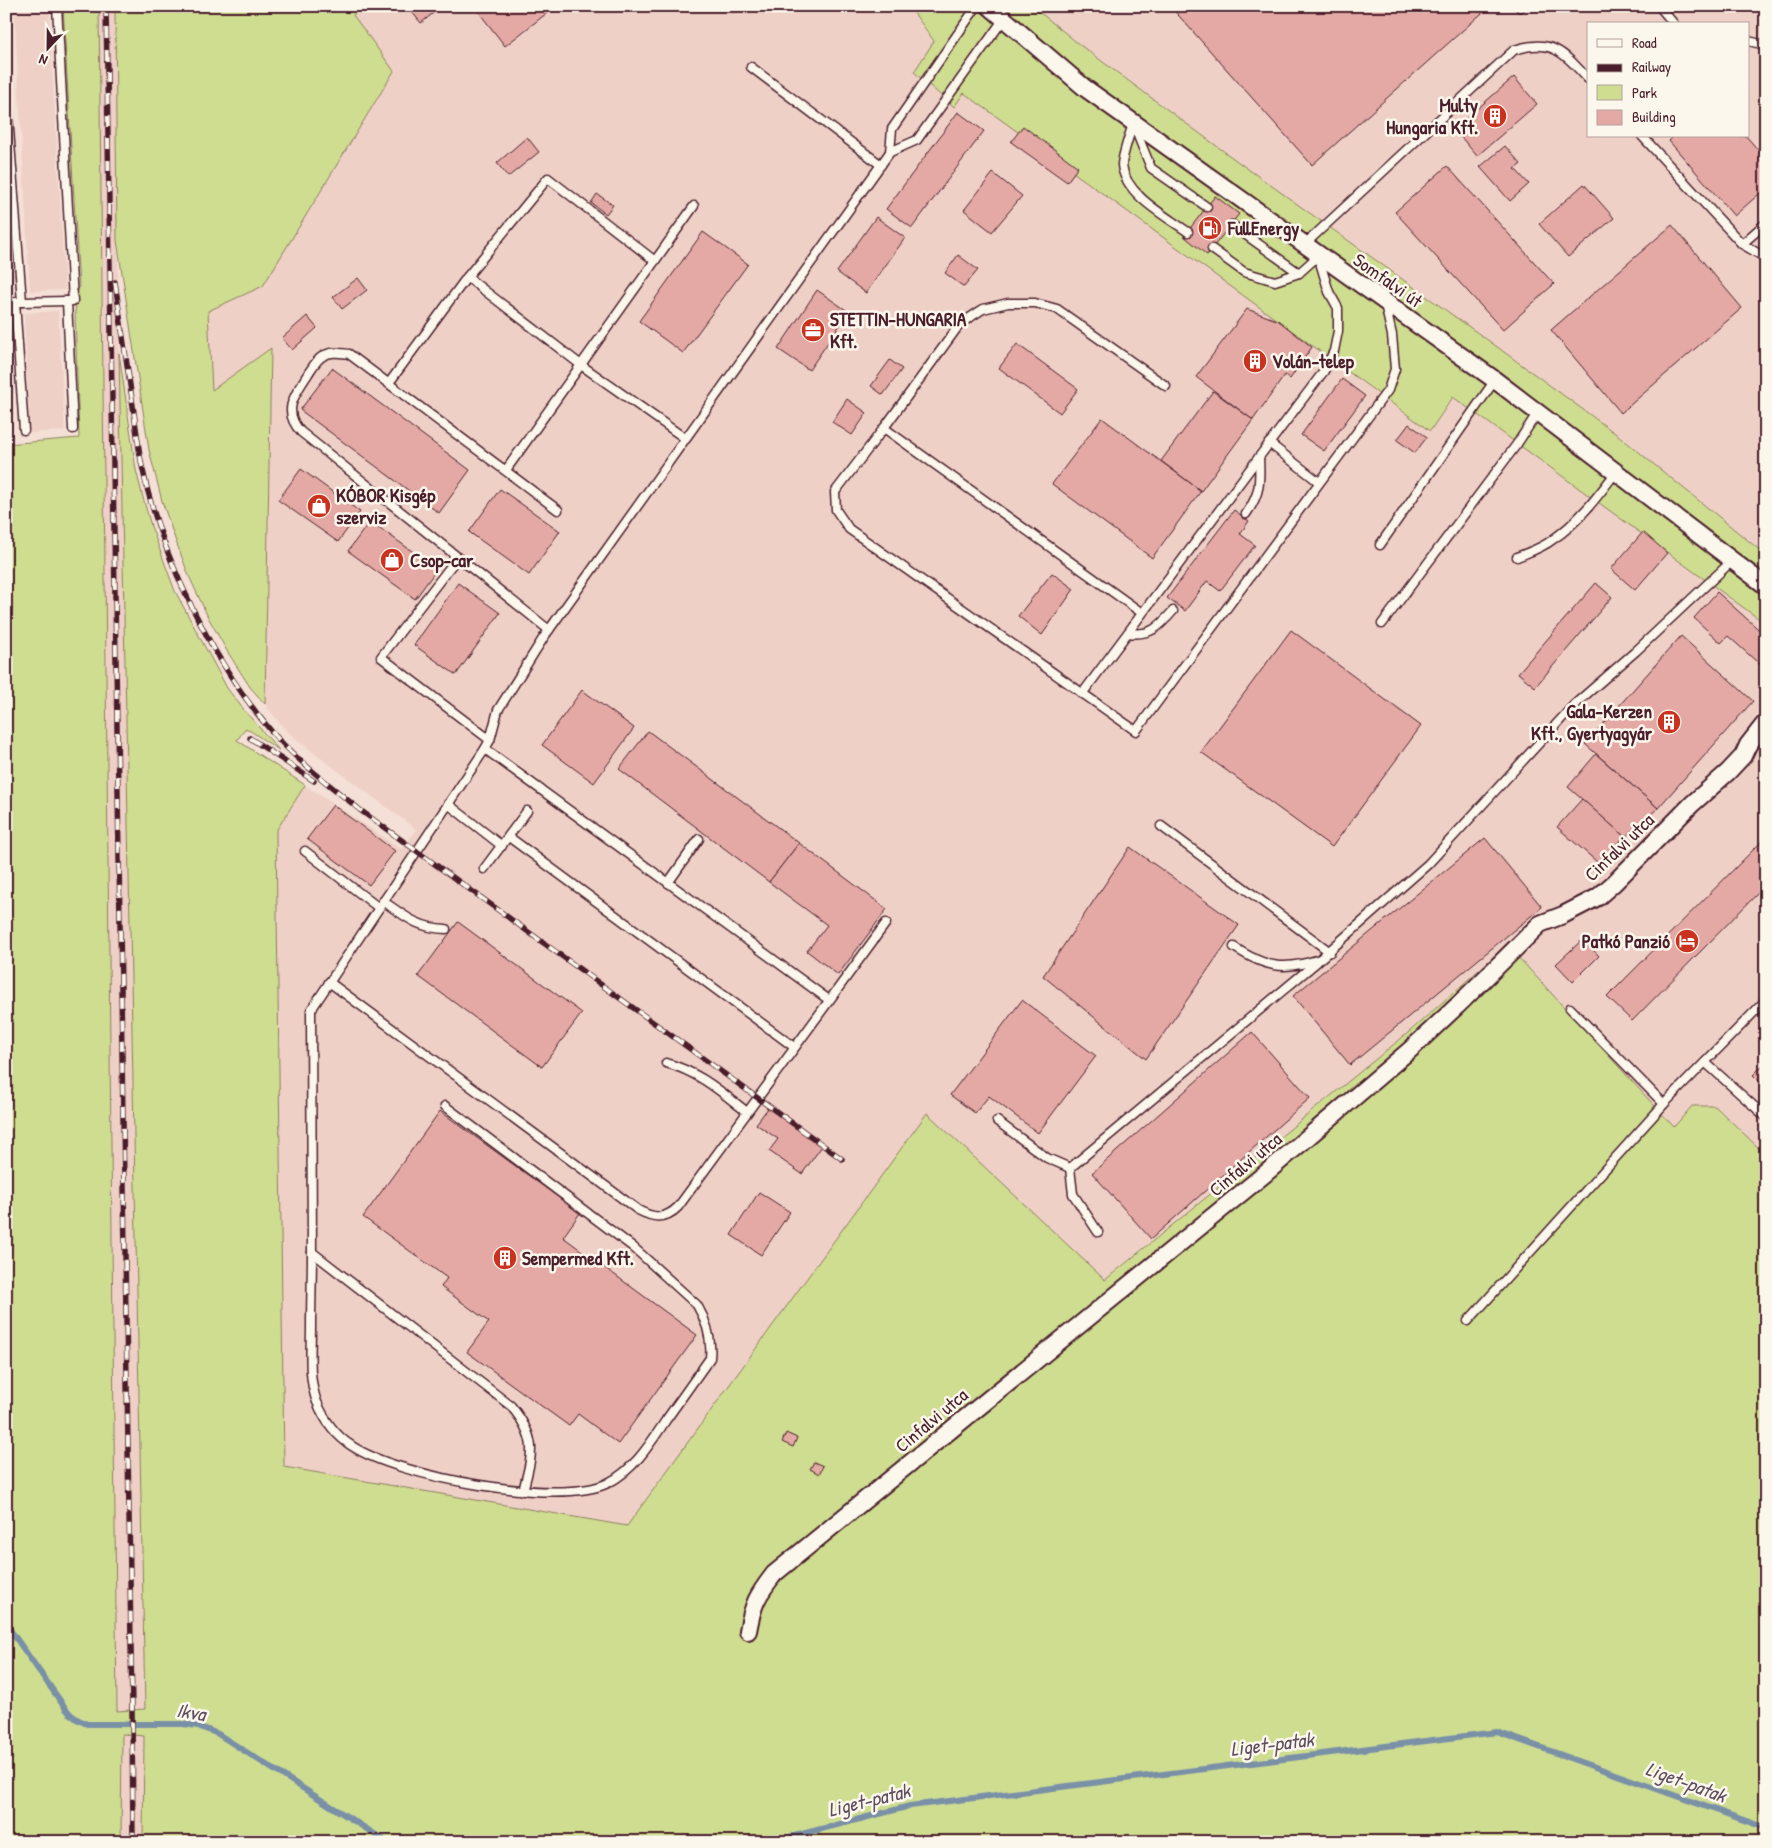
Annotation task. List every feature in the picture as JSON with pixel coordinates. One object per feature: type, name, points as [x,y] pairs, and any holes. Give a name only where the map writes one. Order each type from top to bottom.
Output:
[{"type":"street","name":"Somfalvi út","points":[[989,6],[1003,20],[1085,88],[1133,124],[1496,380],[1766,586]]},
{"type":"street","name":"Cinfalvi utca","points":[[748,1631],[752,1609],[760,1593],[774,1574],[1266,1173],[1411,1049],[1540,924],[1563,915],[1569,910],[1598,897],[1692,804],[1728,772],[1766,722]]},
{"type":"lane","points":[[24,430],[15,302],[73,301],[57,6]]},
{"type":"lane","points":[[445,1106],[633,1247],[697,1305],[704,1316],[711,1345],[710,1358],[639,1458],[629,1468],[609,1482],[586,1490],[568,1492],[523,1491],[422,1474],[364,1454],[350,1446],[329,1423],[317,1402],[312,1377],[311,1010],[485,749],[490,740],[498,710],[550,630],[890,152],[892,129],[977,6]]},
{"type":"lane","points":[[1659,6],[1672,22]]},
{"type":"lane","points":[[890,152],[917,140],[1003,20]]},
{"type":"lane","points":[[1750,41],[1766,45]]},
{"type":"lane","points":[[1304,245],[1514,50],[1542,44],[1567,56],[1587,78]]},
{"type":"lane","points":[[751,66],[881,165]]},
{"type":"lane","points":[[6,89],[22,302]]},
{"type":"lane","points":[[1133,124],[1151,168],[1207,207]]},
{"type":"lane","points":[[1133,124],[1122,164],[1128,183],[1143,200],[1188,232]]},
{"type":"lane","points":[[1644,138],[1742,244],[1766,258]]},
{"type":"lane","points":[[389,383],[467,277],[548,178],[655,261]]},
{"type":"lane","points":[[506,470],[694,206]]},
{"type":"lane","points":[[1742,244],[1766,224]]},
{"type":"lane","points":[[1232,225],[1299,273]]},
{"type":"lane","points":[[1082,694],[1268,443],[1324,371],[1334,352],[1338,331],[1338,308],[1329,292],[1318,256],[1299,273],[1275,280],[1244,272],[1212,250]]},
{"type":"lane","points":[[467,277],[581,365],[686,438]]},
{"type":"lane","points":[[67,301],[73,429]]},
{"type":"lane","points":[[1166,386],[1057,308],[1035,303],[1008,303],[983,309],[960,324],[835,492],[836,510],[849,529],[1136,731],[1318,482],[1388,390],[1396,368],[1392,335],[1384,302]]},
{"type":"lane","points":[[550,630],[300,432],[294,426],[290,411],[296,393],[322,356],[331,352],[349,354],[558,510]]},
{"type":"lane","points":[[1380,545],[1496,380]]},
{"type":"lane","points":[[1382,624],[1517,444],[1538,412]]},
{"type":"lane","points":[[884,428],[1142,613]]},
{"type":"lane","points":[[1268,443],[1318,482]]},
{"type":"lane","points":[[1246,514],[1258,494],[1260,483],[1258,457]]},
{"type":"lane","points":[[1517,556],[1539,548],[1562,533],[1594,501],[1616,472]]},
{"type":"lane","points":[[458,558],[381,657],[490,740]]},
{"type":"lane","points":[[1070,1168],[1330,952],[1428,864],[1574,705],[1636,651],[1733,560]]},
{"type":"lane","points":[[1128,633],[1146,633],[1156,628],[1173,611]]},
{"type":"lane","points":[[485,749],[829,1000]]},
{"type":"lane","points":[[448,804],[502,846]]},
{"type":"lane","points":[[484,869],[527,811]]},
{"type":"lane","points":[[1161,826],[1330,952]]},
{"type":"lane","points":[[509,837],[794,1047]]},
{"type":"lane","points":[[668,883],[699,839]]},
{"type":"lane","points":[[305,851],[381,905],[425,927],[446,929]]},
{"type":"lane","points":[[329,982],[638,1210],[656,1218],[672,1214],[678,1207],[886,924]]},
{"type":"lane","points":[[1234,948],[1252,959],[1284,967],[1302,965],[1320,959]]},
{"type":"lane","points":[[1468,1321],[1664,1104],[1766,1000]]},
{"type":"lane","points":[[1570,1008],[1664,1104]]},
{"type":"lane","points":[[666,1062],[701,1077],[747,1112]]},
{"type":"lane","points":[[1706,1063],[1766,1117]]},
{"type":"lane","points":[[997,1122],[1047,1158],[1070,1168]]},
{"type":"lane","points":[[1070,1168],[1073,1194],[1098,1232]]},
{"type":"lane","points":[[312,1252],[511,1406],[523,1420],[529,1432],[532,1445],[531,1460],[523,1491]]},
{"type":"shaded area","points":[[14,6],[49,6],[65,290],[30,291]]},
{"type":"shaded area","points":[[99,6],[115,6],[119,353],[145,1709],[117,1711]]},
{"type":"shaded area","points":[[365,6],[909,6],[934,41],[954,106],[964,92],[1268,312],[1277,315],[1309,343],[1430,431],[1453,397],[1766,624],[1766,1155],[1715,1106],[1692,1106],[1674,1128],[1507,945],[1409,1032],[1104,1280],[927,1114],[627,1526],[284,1467],[276,831],[305,785],[401,849],[417,830],[298,741],[279,723],[265,704],[271,348],[212,391],[208,310],[263,286],[353,15]]},
{"type":"shaded area","points":[[1032,6],[1766,6],[1766,555],[1619,436],[1241,164],[1080,45]]},
{"type":"shaded area","points":[[58,311],[65,431],[30,433],[24,313]]},
{"type":"shaded area","points":[[122,1734],[144,1736],[143,1842],[121,1842]]},
{"type":"green space","points":[[63,6],[99,6],[117,1711],[145,1709],[119,353],[136,470],[151,526],[175,591],[227,688],[279,750],[246,728],[237,740],[305,785],[276,831],[284,1467],[627,1526],[927,1113],[1105,1280],[1409,1032],[1507,945],[1674,1127],[1692,1106],[1715,1106],[1766,1155],[1766,1842],[143,1842],[144,1736],[122,1734],[121,1842],[6,1842],[6,444],[79,438],[75,312],[79,286]]},
{"type":"green space","points":[[115,6],[365,6],[353,15],[394,71],[263,286],[208,311],[212,390],[271,348],[265,704],[250,687],[227,651],[208,617],[189,576],[162,501],[149,450],[117,240]]},
{"type":"green space","points":[[909,6],[1032,6],[1080,45],[1241,164],[1619,436],[1766,555],[1766,624],[1453,397],[1430,431],[964,93],[954,107],[914,72],[934,41]]},
{"type":"building","points":[[407,6],[442,6],[421,23]]},
{"type":"building","points":[[474,6],[556,6],[505,46]]},
{"type":"building","points":[[1170,6],[1490,6],[1312,165]]},
{"type":"building","name":"Multy Hungaria Kft.","points":[[1514,77],[1537,104],[1477,156],[1454,129]]},
{"type":"building","points":[[958,112],[984,131],[912,228],[886,209]]},
{"type":"building","points":[[1023,126],[1078,167],[1067,182],[1011,142]]},
{"type":"building","points":[[527,137],[539,152],[508,177],[497,163]]},
{"type":"building","points":[[1672,138],[1748,138],[1766,159],[1766,188],[1734,216],[1669,141]]},
{"type":"building","points":[[1505,146],[1521,164],[1515,169],[1529,184],[1510,201],[1480,167]]},
{"type":"building","points":[[1447,166],[1554,284],[1503,330],[1395,212]]},
{"type":"building","points":[[993,173],[1022,196],[992,232],[964,210]]},
{"type":"building","points":[[1584,184],[1614,218],[1568,257],[1539,224]]},
{"type":"building","points":[[597,194],[613,205],[606,214],[591,203]]},
{"type":"building","name":"FullEnergy","points":[[1215,196],[1239,214],[1207,255],[1184,236]]},
{"type":"building","points":[[876,217],[905,238],[866,293],[837,272]]},
{"type":"building","points":[[1672,225],[1742,308],[1621,413],[1551,330]]},
{"type":"building","points":[[703,232],[748,264],[683,353],[639,321]]},
{"type":"building","points":[[958,255],[978,270],[964,287],[945,273]]},
{"type":"building","points":[[358,278],[367,290],[342,309],[333,297]]},
{"type":"building","name":"STETTIN-HUNGARIA Kft.","points":[[817,290],[849,312],[809,370],[778,349]]},
{"type":"building","name":"Volán-telep","points":[[1247,309],[1279,321],[1312,347],[1290,379],[1285,375],[1253,420],[1196,377]]},
{"type":"building","points":[[307,316],[317,328],[292,350],[282,338]]},
{"type":"building","points":[[1017,344],[1078,389],[1060,413],[999,368]]},
{"type":"building","points":[[890,360],[902,369],[883,395],[871,386]]},
{"type":"building","points":[[332,368],[470,470],[439,513],[300,410]]},
{"type":"building","points":[[1342,379],[1365,396],[1324,451],[1301,435]]},
{"type":"building","points":[[1213,391],[1253,420],[1201,491],[1161,461]]},
{"type":"building","points":[[847,399],[867,413],[852,435],[832,422]]},
{"type":"building","points":[[1102,418],[1201,491],[1152,558],[1052,484]]},
{"type":"building","points":[[1409,424],[1427,437],[1415,453],[1397,440]]},
{"type":"building","name":"KÓBOR Kisgép szerviz","points":[[301,469],[360,512],[338,542],[278,500]]},
{"type":"building","points":[[500,489],[560,531],[529,575],[469,532]]},
{"type":"building","points":[[1234,510],[1249,521],[1240,534],[1255,545],[1220,591],[1207,581],[1185,611],[1167,598]]},
{"type":"building","name":"Csop-car","points":[[370,521],[437,569],[415,599],[348,551]]},
{"type":"building","points":[[1643,532],[1667,553],[1635,590],[1611,569]]},
{"type":"building","points":[[1052,573],[1074,589],[1042,635],[1018,616]]},
{"type":"building","points":[[458,583],[500,613],[456,675],[414,645]]},
{"type":"building","points":[[1596,583],[1612,597],[1535,687],[1518,673]]},
{"type":"building","points":[[1717,592],[1766,636],[1766,670],[1728,636],[1721,643],[1694,618]]},
{"type":"building","points":[[1291,630],[1421,726],[1332,847],[1201,752]]},
{"type":"building","name":"Gala-Kerzen Kft., Gyertyagyár","points":[[1681,636],[1753,701],[1658,808],[1585,744]]},
{"type":"building","points":[[582,690],[634,728],[594,783],[542,745]]},
{"type":"building","points":[[648,731],[799,843],[769,882],[619,769]]},
{"type":"building","points":[[1596,754],[1658,808],[1625,837],[1568,787]]},
{"type":"building","points":[[1582,799],[1625,837],[1597,862],[1557,827]]},
{"type":"building","points":[[333,805],[395,851],[369,885],[307,839]]},
{"type":"building","name":"Patkó Panzió","points":[[1766,837],[1766,885],[1632,1021],[1607,997]]},
{"type":"building","points":[[1485,838],[1542,907],[1350,1065],[1293,996]]},
{"type":"building","points":[[799,843],[887,909],[838,975],[807,951],[827,925],[769,882]]},
{"type":"building","points":[[1130,847],[1239,925],[1146,1059],[1043,976]]},
{"type":"building","points":[[458,922],[582,1013],[542,1067],[418,976]]},
{"type":"building","points":[[1583,939],[1599,956],[1573,982],[1556,964]]},
{"type":"building","points":[[1022,1000],[1096,1056],[1038,1133],[989,1096],[975,1113],[950,1095]]},
{"type":"building","points":[[1252,1032],[1310,1098],[1151,1239],[1092,1173]]},
{"type":"building","points":[[1766,1062],[1766,1088],[1753,1075]]},
{"type":"building","points":[[768,1108],[822,1146],[802,1174],[769,1151],[778,1139],[756,1124]]},
{"type":"building","name":"Sempermed Kft.","points":[[440,1111],[580,1213],[563,1237],[697,1335],[618,1444],[578,1414],[569,1426],[467,1352],[489,1322],[441,1287],[447,1278],[363,1217]]},
{"type":"building","points":[[759,1192],[790,1212],[761,1255],[731,1235]]},
{"type":"building","points":[[786,1433],[797,1438],[793,1447],[782,1442]]},
{"type":"building","points":[[814,1462],[823,1466],[819,1474],[810,1469]]},
{"type":"waterway","name":"Ikva","points":[[6,1624],[66,1709],[78,1720],[87,1724],[183,1724],[198,1726],[218,1734],[387,1842]]},
{"type":"waterway","name":"Liget-patak","points":[[771,1842],[910,1806],[1497,1732],[1766,1828]]},
{"type":"railway","points":[[106,6],[133,1842]]},
{"type":"railway","points":[[115,282],[141,458],[150,500],[162,535],[175,571],[210,641],[229,674],[272,732],[303,763],[360,810],[842,1159]]},
{"type":"railway","points":[[250,738],[314,781]]},
{"type":"place","name":"Multy Hungaria Kft.","points":[[1495,116]]},
{"type":"place","name":"FullEnergy","points":[[1210,228]]},
{"type":"place","name":"STETTIN-HUNGARIA Kft.","points":[[813,330]]},
{"type":"place","name":"Volán-telep","points":[[1255,361]]},
{"type":"place","name":"KÓBOR Kisgép szerviz","points":[[319,506]]},
{"type":"place","name":"Csop-car","points":[[392,560]]},
{"type":"place","name":"Gala-Kerzen Kft., Gyertyagyár","points":[[1669,722]]},
{"type":"place","name":"Patkó Panzió","points":[[1687,941]]},
{"type":"place","name":"Sempermed Kft.","points":[[505,1258]]}]
